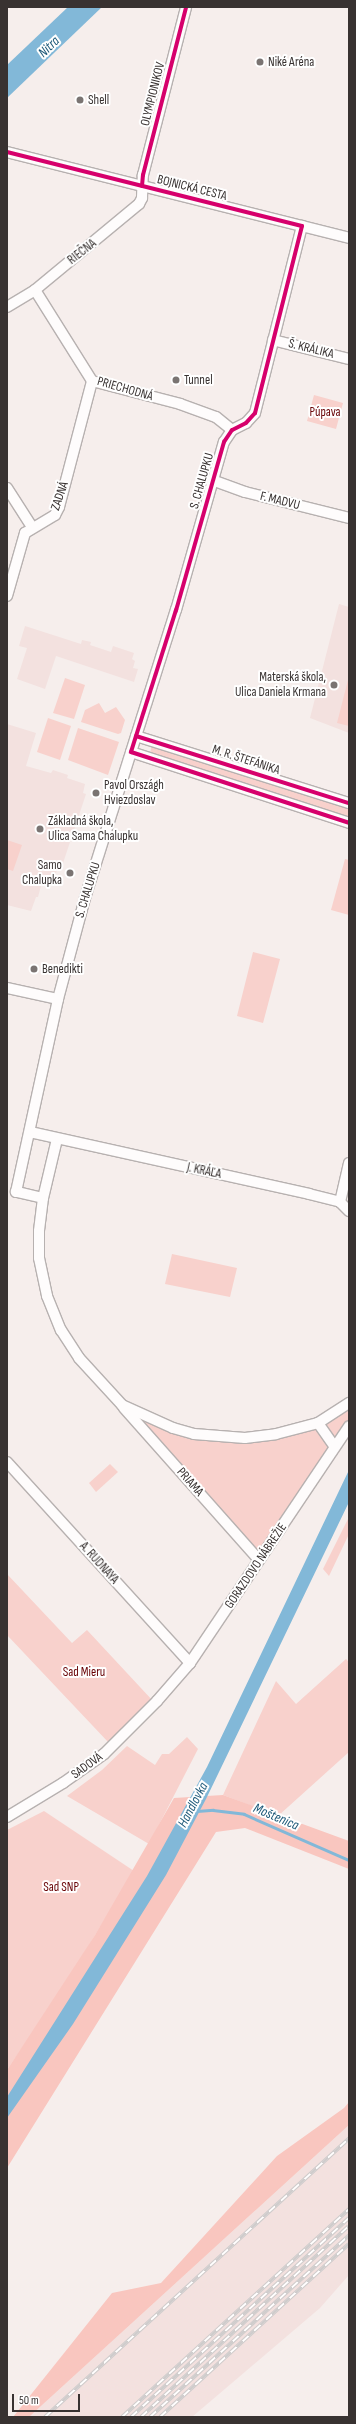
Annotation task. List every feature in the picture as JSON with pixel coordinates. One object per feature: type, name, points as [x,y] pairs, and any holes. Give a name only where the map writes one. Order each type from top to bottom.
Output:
[{"type":"street","name":"OLYMPIONIKOV","points":[[142,186],[186,7]]},
{"type":"street","name":"BOJNICKÁ CESTA","points":[[7,152],[349,238]]},
{"type":"street","name":"RIEČNA","points":[[7,307],[35,290],[139,204],[142,186]]},
{"type":"street","name":"S. CHALUPKU","points":[[43,1198],[12,1191],[30,1132],[58,999],[84,898],[176,610],[224,442],[232,430],[246,423],[255,413],[302,226]]},
{"type":"street","name":"PRIECHODNÁ","points":[[35,290],[92,381],[180,404],[216,417],[232,430]]},
{"type":"street","name":"Š. KRÁLIKA","points":[[274,340],[349,359]]},
{"type":"street","name":"ZADNÁ","points":[[32,527],[55,515],[59,506],[92,381]]},
{"type":"street","name":"F. MADVU","points":[[212,480],[245,492],[349,518]]},
{"type":"street","points":[[7,488],[32,527],[25,533],[7,596]]},
{"type":"street","name":"M. R. ŠTEFÁNIKA","points":[[136,736],[349,803]]},
{"type":"street","points":[[131,752],[349,823]]},
{"type":"street","points":[[7,988],[58,999]]},
{"type":"street","points":[[30,1132],[57,1139],[43,1198]]},
{"type":"street","name":"J. KRÁĽA","points":[[57,1139],[340,1202]]},
{"type":"street","points":[[349,1163],[340,1202],[349,1211]]},
{"type":"street","name":"PRIAMA","points":[[43,1198],[39,1248],[47,1296],[61,1330],[78,1358],[122,1404],[259,1560]]},
{"type":"street","points":[[122,1404],[173,1428],[213,1436],[266,1435],[318,1423],[349,1403]]},
{"type":"street","points":[[318,1423],[335,1447]]},
{"type":"street","name":"GORAZDOVO NÁBREŽIE","points":[[157,1701],[190,1664],[349,1426]]},
{"type":"street","name":"A. RUDNAYA","points":[[7,1462],[190,1664]]},
{"type":"street","name":"SADOVÁ","points":[[7,1817],[63,1783],[104,1754],[157,1701]]},
{"type":"shaded area","name":"Materská škola, Ulica Daniela Krmana","points":[[339,604],[349,607],[349,733],[310,718]]},
{"type":"shaded area","points":[[25,626],[81,644],[82,640],[91,642],[90,645],[111,652],[113,646],[134,653],[132,659],[135,661],[133,668],[138,669],[134,682],[56,656],[45,689],[17,679],[27,648],[19,646]]},
{"type":"shaded area","name":"Základná škola, Ulica Sama Chalupku","points":[[7,724],[36,733],[26,766],[51,773],[53,770],[68,775],[67,778],[85,784],[83,793],[86,794],[62,866],[59,865],[51,885],[42,882],[38,897],[36,897],[31,911],[7,905]]},
{"type":"shaded area","points":[[223,1795],[349,1841],[349,1869],[245,1828],[216,1832],[7,2168],[7,2070],[95,1935],[174,1798]]},
{"type":"shaded area","points":[[349,2102],[349,2125],[29,2417],[13,2417],[112,2293],[161,2283],[277,2156],[344,2108]]},
{"type":"shaded area","points":[[349,2125],[349,2275],[320,2308],[192,2417],[29,2417]]},
{"type":"green space","name":"Púpava","points":[[314,395],[343,403],[336,429],[307,421]]},
{"type":"green space","points":[[349,676],[349,726],[337,723]]},
{"type":"green space","points":[[65,678],[85,685],[74,719],[53,713]]},
{"type":"green space","points":[[99,703],[105,713],[116,707],[125,720],[121,733],[118,734],[81,722],[85,710]]},
{"type":"green space","points":[[48,718],[71,726],[60,760],[37,752]]},
{"type":"green space","points":[[78,728],[119,742],[108,775],[68,760]]},
{"type":"green space","points":[[152,745],[349,807],[349,818],[150,753]]},
{"type":"green space","points":[[7,840],[22,845],[13,871],[7,869]]},
{"type":"green space","points":[[345,859],[349,860],[349,915],[331,910]]},
{"type":"green space","points":[[253,952],[280,959],[263,1023],[237,1016]]},
{"type":"green space","points":[[172,1254],[237,1268],[230,1297],[165,1284]]},
{"type":"green space","points":[[349,1403],[349,1425],[259,1560],[128,1409],[174,1426],[245,1438],[318,1424]]},
{"type":"green space","points":[[110,1464],[118,1472],[96,1492],[89,1483]]},
{"type":"green space","points":[[349,1517],[349,1534],[329,1576],[323,1569]]},
{"type":"green space","name":"Sad Mieru","points":[[7,1574],[72,1643],[87,1630],[153,1701],[109,1743],[7,1635]]},
{"type":"green space","points":[[346,1659],[349,1662],[349,1752],[278,1816],[223,1795],[276,1681],[296,1704]]},
{"type":"green space","points":[[187,1737],[198,1749],[149,1844],[67,1796],[102,1770],[127,1746],[155,1765],[162,1754],[169,1754]]},
{"type":"green space","name":"Sad SNP","points":[[44,1811],[134,1871],[63,1988],[7,2070],[7,1830]]},
{"type":"water","name":"Nitra","points":[[68,7],[102,7],[7,98],[7,65]]},
{"type":"water","name":"Handlovka","points":[[349,1470],[349,1502],[206,1799],[166,1875],[73,2024],[7,2118],[7,2097],[147,1876],[207,1767]]},
{"type":"waterway","name":"Moštenica","points":[[197,1811],[213,1810],[244,1814],[349,1860]]},
{"type":"railway","points":[[45,2417],[349,2138]]},
{"type":"railway","points":[[122,2417],[349,2209]]},
{"type":"railway","points":[[131,2417],[349,2218]]},
{"type":"railway","points":[[141,2417],[349,2226]]},
{"type":"railway","points":[[150,2417],[349,2235]]},
{"type":"railway","points":[[160,2417],[349,2244]]},
{"type":"cycle path","points":[[142,186],[143,175],[186,7]]},
{"type":"cycle path","points":[[7,152],[302,226],[255,413],[246,423],[232,430],[224,442],[176,610],[131,752],[349,823]]},
{"type":"cycle path","points":[[136,736],[349,803]]},
{"type":"place","name":"Niké Aréna","points":[[260,62]]},
{"type":"place","name":"Shell","points":[[80,100]]},
{"type":"place","name":"Tunnel","points":[[176,380]]},
{"type":"place","name":"Materská škola, Ulica Daniela Krmana","points":[[334,685]]},
{"type":"place","name":"Pavol Országh Hviezdoslav","points":[[96,793]]},
{"type":"place","name":"Základná škola, Ulica Sama Chalupku","points":[[40,829]]},
{"type":"place","name":"Samo Chalupka","points":[[70,873]]},
{"type":"place","name":"Benedikti","points":[[34,969]]}]
